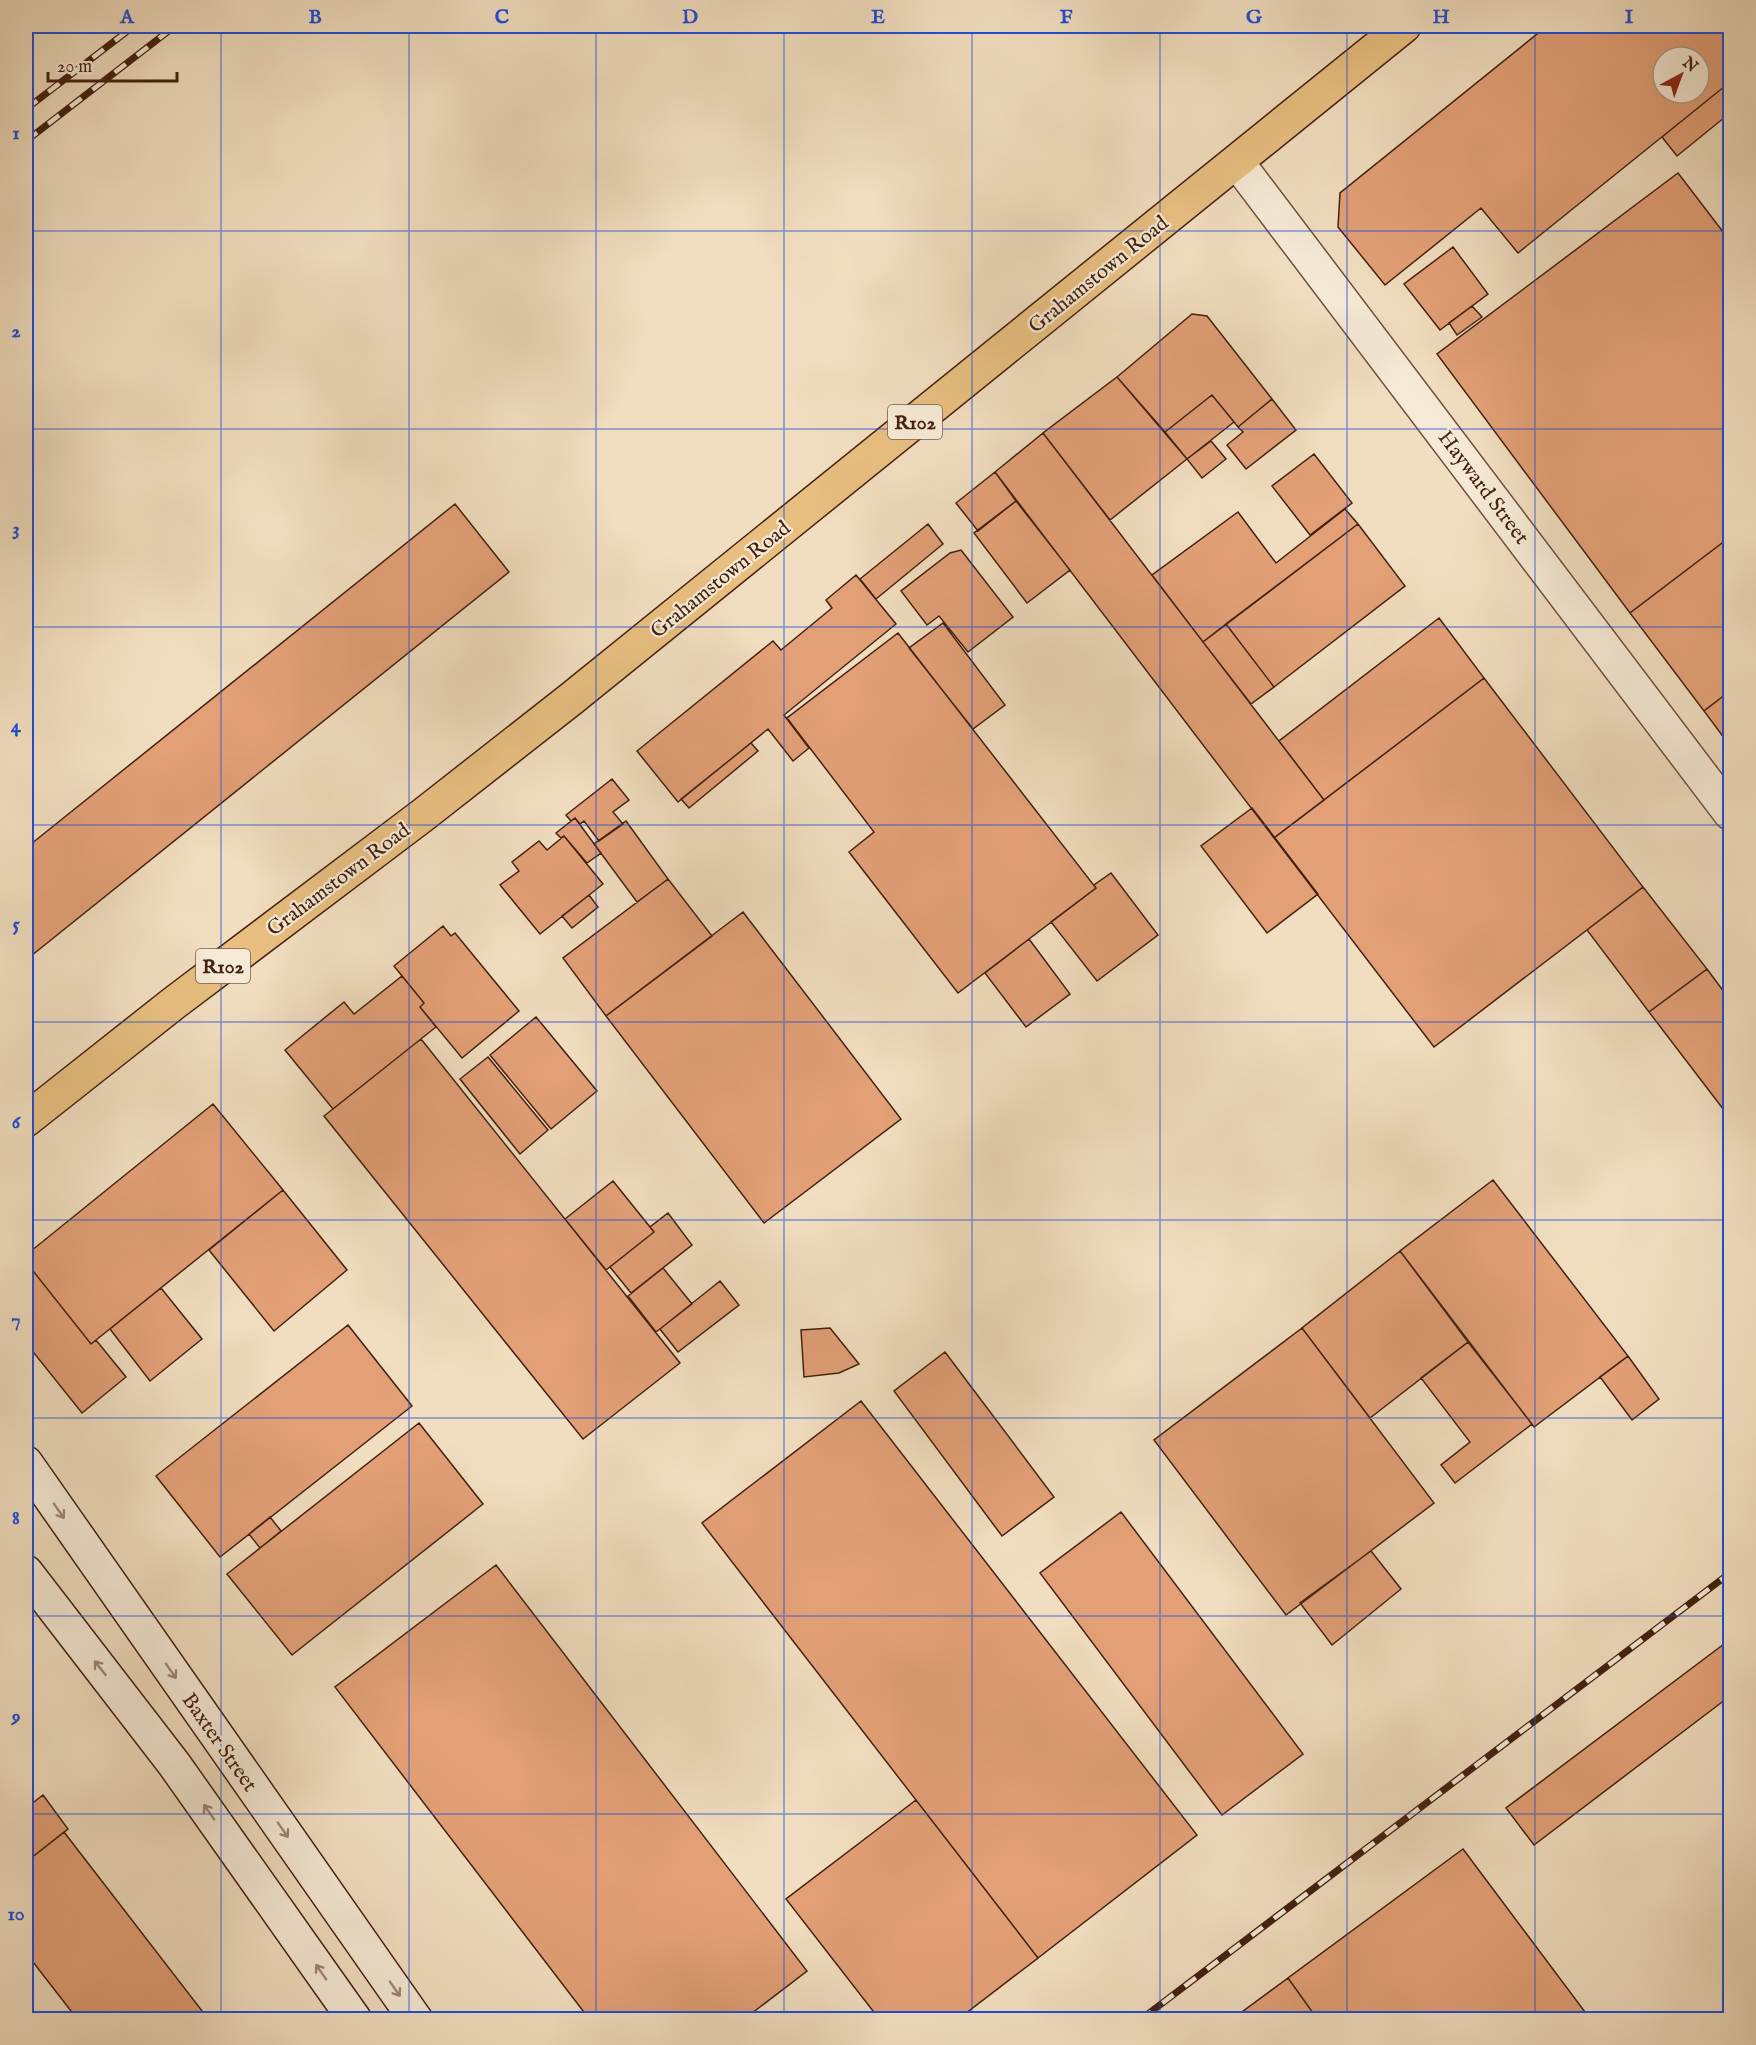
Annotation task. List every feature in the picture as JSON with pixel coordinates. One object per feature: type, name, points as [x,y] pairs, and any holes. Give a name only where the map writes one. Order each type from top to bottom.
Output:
[{"type":"main road","name":"Grahamstown Road","points":[[26,1120],[174,1002],[423,815],[571,699],[1404,26]]},
{"type":"main road","name":"Hayward Street","points":[[1237,162],[1731,813]]},
{"type":"main road","name":"Baxter Street","points":[[26,1463],[416,2019]]},
{"type":"main road","points":[[26,1572],[174,1764],[355,2019]]},
{"type":"building","points":[[1547,26],[1730,26],[1730,82],[1711,97],[1711,45],[1651,45],[1651,105],[1701,105],[1518,253],[1481,208],[1385,285],[1338,227],[1340,193]]},
{"type":"building","points":[[1730,82],[1730,113],[1677,156],[1662,137],[1702,105],[1711,105],[1711,97]]},
{"type":"building","points":[[1678,173],[1730,241],[1730,537],[1630,613],[1437,354]]},
{"type":"building","points":[[1453,247],[1488,294],[1440,330],[1404,284]]},
{"type":"building","points":[[1472,306],[1482,317],[1457,335],[1449,323]]},
{"type":"building","points":[[1192,314],[1207,316],[1272,399],[1238,427],[1212,395],[1165,432],[1117,377]]},
{"type":"building","points":[[1117,377],[1187,459],[1110,520],[1043,433]]},
{"type":"building","points":[[1212,395],[1234,422],[1187,459],[1165,432]]},
{"type":"building","points":[[1272,399],[1296,430],[1246,469],[1227,445],[1243,432],[1238,427]]},
{"type":"building","points":[[1043,433],[1324,800],[1274,838],[995,472]]},
{"type":"building","points":[[1211,441],[1226,459],[1202,478],[1187,459]]},
{"type":"building","points":[[1314,454],[1352,503],[1310,535],[1272,486]]},
{"type":"building","points":[[995,472],[1016,501],[978,531],[956,503]]},
{"type":"building","points":[[1016,501],[1070,570],[1027,603],[974,533]]},
{"type":"building","points":[[455,504],[509,572],[26,960],[26,848]]},
{"type":"building","points":[[1345,509],[1358,524],[1203,642],[1152,575],[1238,512],[1276,563]]},
{"type":"building","points":[[928,524],[943,544],[876,599],[860,579]]},
{"type":"building","points":[[1358,524],[1405,586],[1274,687],[1226,624]]},
{"type":"building","points":[[1730,537],[1730,691],[1704,711],[1630,613]]},
{"type":"building","points":[[961,550],[1013,617],[968,652],[939,616],[927,625],[901,591],[950,553]]},
{"type":"building","points":[[856,575],[896,624],[784,715],[809,748],[793,761],[768,729],[678,802],[637,751],[773,641],[781,650],[832,608],[826,600]]},
{"type":"building","points":[[1439,618],[1484,678],[1324,800],[1279,741]]},
{"type":"building","points":[[943,623],[1005,705],[973,729],[909,648]]},
{"type":"building","points":[[1226,624],[1274,687],[1251,704],[1203,642]]},
{"type":"building","points":[[898,633],[1096,888],[958,993],[849,852],[874,832],[787,718]]},
{"type":"building","points":[[1484,678],[1643,887],[1434,1047],[1274,838]]},
{"type":"building","points":[[1730,691],[1730,746],[1704,711]]},
{"type":"building","points":[[751,743],[758,751],[689,808],[681,799]]},
{"type":"building","points":[[612,779],[629,800],[613,812],[623,824],[599,841],[584,821],[580,824],[575,818],[571,821],[566,815]]},
{"type":"building","points":[[1252,808],[1318,894],[1267,933],[1201,846]]},
{"type":"building","points":[[575,818],[601,853],[587,863],[564,836],[561,838],[556,833]]},
{"type":"building","points":[[626,821],[668,879],[637,902],[594,844]]},
{"type":"building","points":[[564,836],[603,884],[540,934],[500,885],[519,871],[512,862],[539,841],[547,850]]},
{"type":"building","points":[[1111,873],[1158,935],[1097,981],[1051,922],[1096,888],[1094,885]]},
{"type":"building","points":[[668,879],[712,936],[606,1016],[563,958]]},
{"type":"building","points":[[1643,887],[1707,969],[1649,1012],[1587,930]]},
{"type":"building","points":[[589,895],[598,907],[572,928],[562,916]]},
{"type":"building","points":[[743,912],[901,1119],[764,1223],[606,1016]]},
{"type":"building","points":[[443,926],[451,936],[455,933],[519,1011],[462,1058],[420,1007],[424,1003],[394,966]]},
{"type":"building","points":[[1029,939],[1070,994],[1026,1027],[985,973]]},
{"type":"building","points":[[1707,969],[1730,1000],[1730,1118],[1649,1012]]},
{"type":"building","points":[[402,976],[424,1003],[420,1007],[436,1027],[333,1109],[285,1050],[344,1002],[354,1014]]},
{"type":"building","points":[[536,1017],[597,1091],[551,1129],[490,1055]]},
{"type":"building","points":[[421,1039],[680,1363],[583,1439],[324,1116]]},
{"type":"building","points":[[488,1057],[548,1130],[520,1154],[460,1079]]},
{"type":"building","points":[[213,1104],[283,1190],[91,1344],[26,1262],[26,1255]]},
{"type":"building","points":[[1493,1180],[1628,1356],[1534,1427],[1400,1251]]},
{"type":"building","points":[[613,1181],[654,1232],[606,1270],[565,1219]]},
{"type":"building","points":[[283,1190],[347,1270],[274,1331],[209,1250]]},
{"type":"building","points":[[668,1213],[692,1245],[631,1293],[610,1267],[654,1232],[650,1227]]},
{"type":"building","points":[[1400,1251],[1468,1342],[1370,1418],[1302,1328]]},
{"type":"building","points":[[26,1262],[91,1344],[96,1340],[126,1377],[82,1413],[26,1343]]},
{"type":"building","points":[[663,1268],[692,1304],[656,1332],[628,1296]]},
{"type":"building","points":[[720,1281],[739,1305],[678,1352],[660,1329]]},
{"type":"building","points":[[161,1288],[202,1339],[150,1381],[110,1329]]},
{"type":"building","points":[[348,1325],[412,1406],[220,1557],[156,1476]]},
{"type":"building","points":[[830,1328],[859,1364],[839,1373],[804,1377],[801,1330]]},
{"type":"building","points":[[1302,1328],[1434,1503],[1286,1615],[1154,1440]]},
{"type":"building","points":[[1468,1342],[1532,1424],[1455,1483],[1441,1465],[1470,1442],[1421,1378]]},
{"type":"building","points":[[945,1352],[1054,1497],[1002,1536],[894,1391]]},
{"type":"building","points":[[1628,1356],[1659,1399],[1632,1420],[1600,1377]]},
{"type":"building","points":[[861,1401],[1197,1835],[1038,1958],[702,1523]]},
{"type":"building","points":[[419,1423],[483,1504],[292,1655],[227,1574]]},
{"type":"building","points":[[1121,1512],[1303,1754],[1222,1815],[1040,1573]]},
{"type":"building","points":[[270,1517],[281,1531],[260,1548],[249,1534]]},
{"type":"building","points":[[1371,1551],[1401,1589],[1332,1645],[1300,1603]]},
{"type":"building","points":[[496,1565],[807,1971],[743,2020],[590,2020],[335,1687]]},
{"type":"building","points":[[1724,1644],[1730,1652],[1730,1696],[1534,1845],[1506,1808]]},
{"type":"building","points":[[43,1795],[68,1829],[26,1862],[26,1808]]},
{"type":"building","points":[[916,1800],[1038,1958],[957,2020],[880,2020],[786,1899]]},
{"type":"building","points":[[64,1832],[209,2020],[78,2020],[26,1953],[26,1862]]},
{"type":"building","points":[[1463,1849],[1591,2020],[1318,2020],[1288,1978]]},
{"type":"building","points":[[1288,1978],[1318,2020],[1231,2020]]},
{"type":"railway","points":[[26,109],[134,26]]},
{"type":"railway","points":[[26,141],[175,26]]},
{"type":"railway","points":[[1140,2020],[1730,1573]]}]
